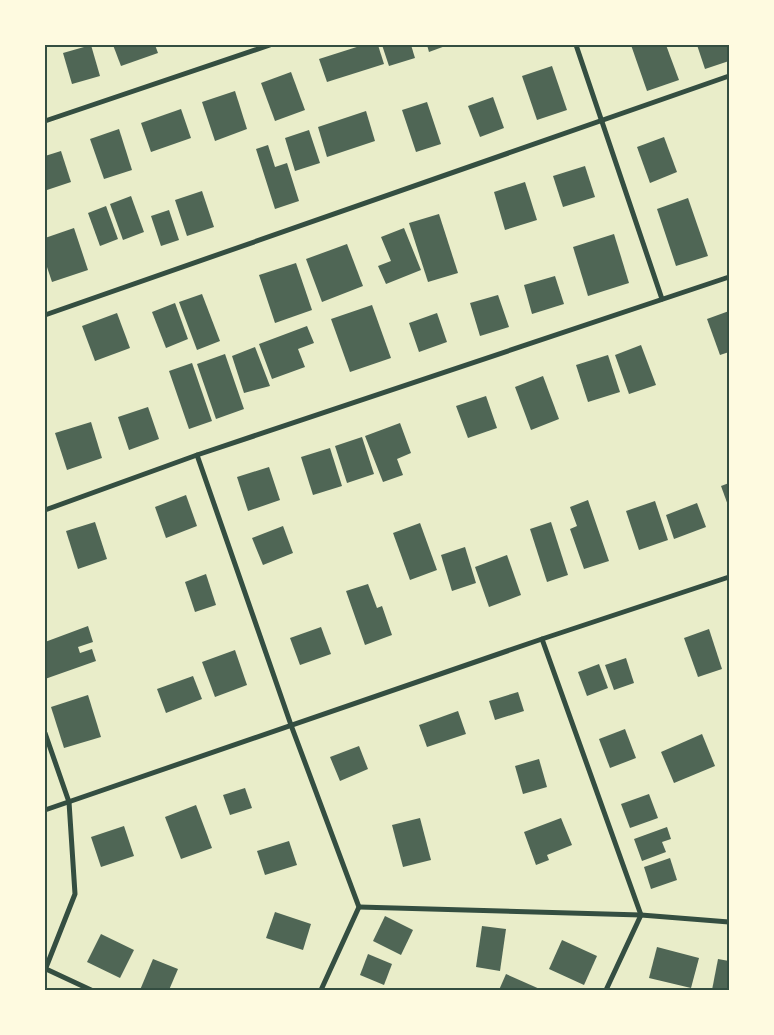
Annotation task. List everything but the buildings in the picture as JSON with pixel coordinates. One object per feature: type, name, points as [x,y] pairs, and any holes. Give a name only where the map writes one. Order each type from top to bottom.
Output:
[{"type":"street","points":[[45,121],[270,45]]},
{"type":"street","points":[[576,45],[662,299]]},
{"type":"street","points":[[45,314],[729,76]]},
{"type":"street","points":[[45,510],[197,455],[729,277]]},
{"type":"street","points":[[197,455],[291,725],[359,907],[321,990]]},
{"type":"street","points":[[45,810],[542,639],[729,577]]},
{"type":"street","points":[[542,639],[641,915],[606,990]]},
{"type":"street","points":[[45,732],[69,802],[75,894],[45,970],[91,990]]},
{"type":"street","points":[[359,907],[641,915],[729,922]]}]
